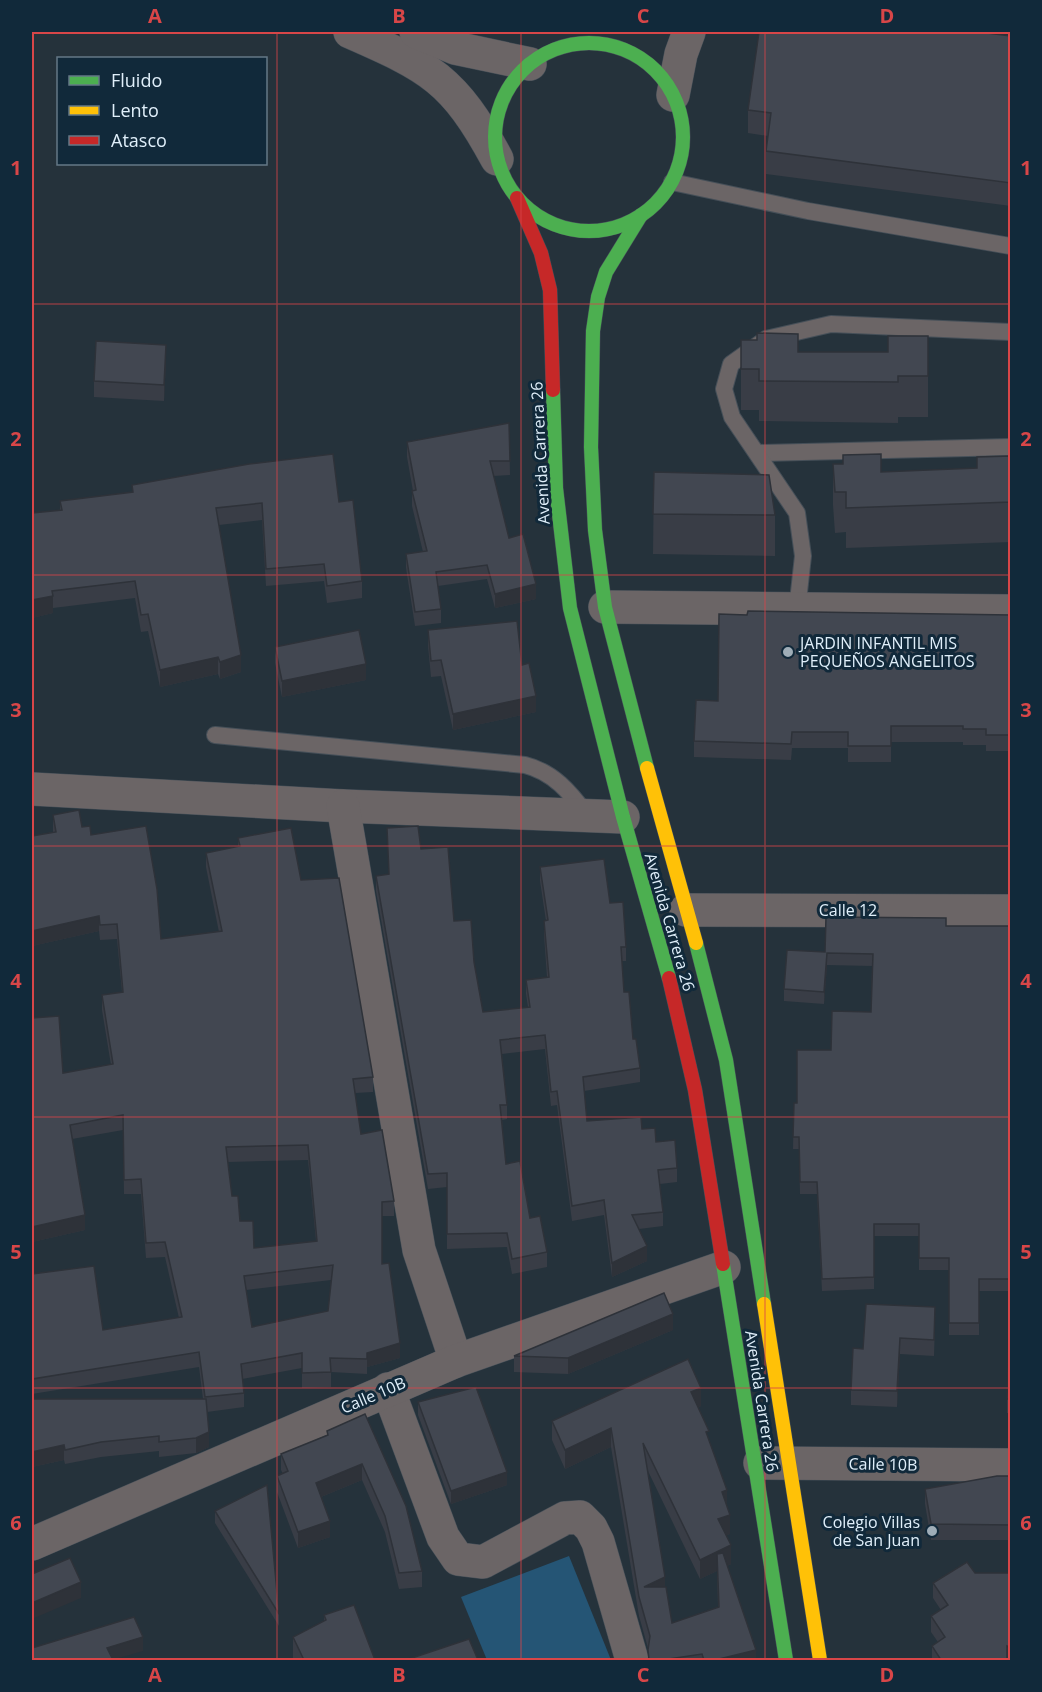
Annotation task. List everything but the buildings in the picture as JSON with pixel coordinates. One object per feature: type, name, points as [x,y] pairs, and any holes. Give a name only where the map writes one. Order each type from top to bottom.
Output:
[{"type":"main road","points":[[543,57],[578,44],[601,44],[623,50],[643,61],[660,76],[673,95],[680,116],[683,139],[680,161],[672,182],[658,200],[641,215],[610,228],[576,230],[554,225],[534,214],[517,198],[505,180],[497,159],[494,138],[496,117],[504,97],[515,79],[570,32]]},
{"type":"main road","points":[[640,41],[643,61]]},
{"type":"main road","name":"Avenida Carrera 26","points":[[517,198],[542,253],[550,290],[556,488],[570,608],[623,817],[687,1050],[786,1660]]},
{"type":"main road","name":"Avenida Carrera 26","points":[[641,215],[606,272],[598,297],[593,331],[591,447],[595,530],[605,607],[643,760],[726,1060],[820,1660]]},
{"type":"street","points":[[350,32],[432,72],[459,97],[497,159]]},
{"type":"street","points":[[416,32],[465,51],[543,57]]},
{"type":"street","points":[[673,95],[681,54],[689,32]]},
{"type":"street","points":[[605,607],[1011,611]]},
{"type":"street","points":[[32,789],[343,806],[623,817]]},
{"type":"street","points":[[343,806],[419,1250],[456,1360]]},
{"type":"street","name":"Calle 12","points":[[686,910],[1011,911]]},
{"type":"street","name":"Calle 10B","points":[[32,1544],[456,1360],[724,1267]]},
{"type":"street","points":[[388,1389],[444,1537],[458,1559],[483,1562],[565,1518],[580,1517],[591,1528],[598,1542],[632,1660]]},
{"type":"street","name":"Calle 10B","points":[[755,1463],[1011,1465]]},
{"type":"lane","points":[[672,182],[808,212],[1011,246]]},
{"type":"lane","points":[[797,610],[803,556],[797,513],[732,417],[724,389],[731,364],[766,339],[831,324],[1011,332]]},
{"type":"lane","points":[[758,453],[1011,447]]},
{"type":"lane","points":[[215,735],[525,765],[543,769],[566,789],[587,815]]},
{"type":"shaded area","points":[[569,1556],[611,1660],[487,1660],[461,1597]]},
{"type":"traffic: fast","points":[[589,43],[607,45],[625,51],[641,59],[655,71],[667,85],[675,101],[681,119],[683,137],[681,155],[675,173],[667,189],[655,203],[641,215],[625,223],[607,229],[589,231],[571,229],[553,223],[537,215],[523,203],[511,189],[503,173],[497,155],[495,137],[497,119],[503,101],[511,85],[523,71],[537,59],[553,51],[571,45],[589,43]]},
{"type":"traffic: fast","points":[[641,215],[606,272],[598,297],[593,331],[591,447],[595,530],[605,607],[647,768]]},
{"type":"traffic: fast","points":[[553,390],[556,488],[570,608],[623,817],[669,978]]},
{"type":"traffic: fast","points":[[696,943],[726,1060],[764,1304]]},
{"type":"traffic: fast","points":[[723,1264],[786,1660]]},
{"type":"traffic: slow","points":[[647,768],[696,943]]},
{"type":"traffic: slow","points":[[764,1304],[820,1660]]},
{"type":"traffic: jam","points":[[517,198],[541,253],[550,290],[553,390]]},
{"type":"traffic: jam","points":[[669,978],[695,1090],[723,1264]]},
{"type":"place","name":"JARDIN INFANTIL MIS PEQUEÑOS ANGELITOS","points":[[788,652]]},
{"type":"place","name":"Colegio Villas de San Juan","points":[[932,1531]]}]
